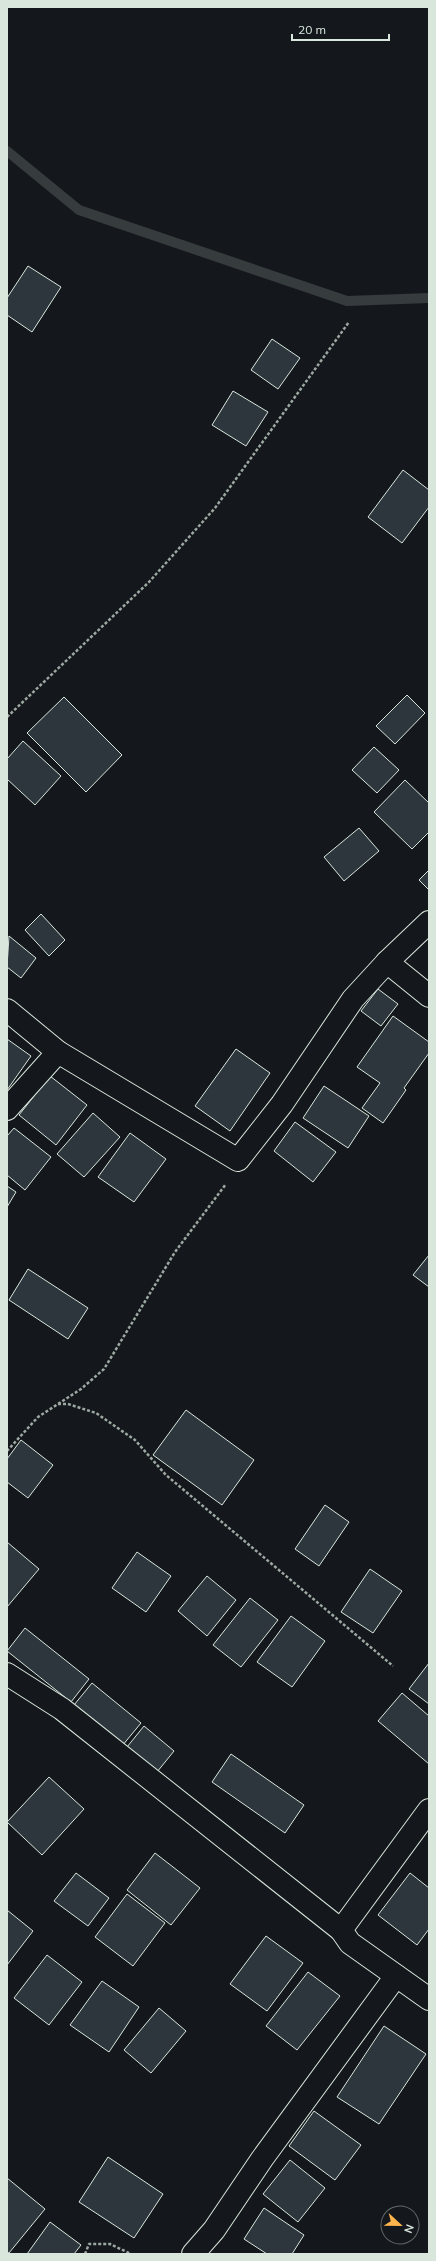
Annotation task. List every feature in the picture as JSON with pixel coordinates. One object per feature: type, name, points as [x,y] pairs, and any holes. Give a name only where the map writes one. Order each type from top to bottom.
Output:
[{"type":"street","points":[[7,1010],[58,1052],[238,1160],[282,1104],[353,999],[387,962],[429,922]]},
{"type":"street","points":[[387,962],[429,996]]},
{"type":"street","points":[[7,1109],[58,1052]]},
{"type":"street","points":[[7,1674],[62,1709],[341,1930],[350,1943],[429,1999]]},
{"type":"street","points":[[341,1930],[429,1810]]},
{"type":"street","points":[[193,2254],[214,2230],[262,2159],[396,1976]]},
{"type":"path","points":[[7,718],[149,582],[215,508],[349,322]]},
{"type":"path","points":[[7,1451],[38,1417],[58,1404],[104,1369],[175,1252],[227,1183],[238,1160]]},
{"type":"path","points":[[58,1404],[68,1404],[96,1413],[135,1440],[166,1474],[393,1666]]},
{"type":"path","points":[[85,2254],[90,2244],[110,2244],[131,2254]]},
{"type":"building","points":[[28,266],[61,287],[32,332],[7,315],[7,298]]},
{"type":"building","points":[[272,339],[300,358],[278,389],[251,370]]},
{"type":"building","points":[[233,391],[268,412],[246,446],[212,425]]},
{"type":"building","points":[[403,470],[429,490],[429,507],[402,543],[368,517]]},
{"type":"building","points":[[407,695],[425,713],[395,744],[376,726]]},
{"type":"building","points":[[64,697],[122,755],[86,792],[27,733]]},
{"type":"building","points":[[23,741],[61,776],[35,805],[7,779],[7,759]]},
{"type":"building","points":[[374,747],[399,770],[377,793],[352,770]]},
{"type":"building","points":[[405,780],[429,803],[429,832],[412,849],[374,812]]},
{"type":"building","points":[[359,828],[379,851],[344,881],[324,857]]},
{"type":"building","points":[[429,870],[429,890],[419,880]]},
{"type":"building","points":[[41,914],[65,940],[49,956],[25,930]]},
{"type":"building","points":[[9,936],[36,958],[21,978],[7,967]]},
{"type":"building","points":[[378,989],[398,1004],[381,1026],[361,1011]]},
{"type":"building","points":[[393,1016],[429,1042],[429,1053],[404,1088],[406,1090],[383,1123],[362,1108],[380,1083],[357,1067]]},
{"type":"building","points":[[7,1039],[31,1056],[7,1090]]},
{"type":"building","points":[[236,1049],[270,1073],[230,1131],[195,1106]]},
{"type":"building","points":[[50,1076],[87,1105],[56,1145],[19,1115]]},
{"type":"building","points":[[324,1086],[369,1116],[348,1148],[303,1118]]},
{"type":"building","points":[[93,1113],[120,1137],[84,1177],[57,1154]]},
{"type":"building","points":[[295,1122],[336,1152],[313,1182],[274,1151]]},
{"type":"building","points":[[14,1128],[51,1157],[25,1190],[7,1175],[7,1136]]},
{"type":"building","points":[[130,1133],[166,1159],[134,1202],[98,1177]]},
{"type":"building","points":[[7,1186],[16,1192],[7,1207]]},
{"type":"building","points":[[429,1255],[429,1287],[413,1275]]},
{"type":"building","points":[[28,1269],[88,1308],[68,1339],[9,1300]]},
{"type":"building","points":[[186,1410],[254,1460],[222,1505],[153,1455]]},
{"type":"building","points":[[21,1440],[53,1465],[28,1498],[7,1482],[7,1459]]},
{"type":"building","points":[[325,1505],[349,1522],[319,1566],[295,1549]]},
{"type":"building","points":[[7,1542],[39,1569],[7,1607]]},
{"type":"building","points":[[137,1552],[171,1576],[146,1612],[112,1588]]},
{"type":"building","points":[[370,1569],[402,1591],[373,1633],[341,1612]]},
{"type":"building","points":[[207,1576],[236,1600],[207,1636],[178,1611]]},
{"type":"building","points":[[250,1598],[278,1620],[241,1667],[213,1645]]},
{"type":"building","points":[[291,1616],[325,1641],[292,1687],[257,1662]]},
{"type":"building","points":[[25,1628],[89,1679],[71,1702],[7,1651]]},
{"type":"building","points":[[429,1663],[429,1704],[409,1689]]},
{"type":"building","points":[[92,1683],[141,1723],[122,1746],[74,1705]]},
{"type":"building","points":[[402,1693],[429,1716],[429,1764],[378,1721]]},
{"type":"building","points":[[144,1726],[174,1751],[157,1772],[127,1747]]},
{"type":"building","points":[[231,1754],[304,1805],[285,1833],[212,1782]]},
{"type":"building","points":[[49,1777],[84,1809],[42,1855],[7,1822]]},
{"type":"building","points":[[155,1853],[200,1888],[171,1925],[127,1890]]},
{"type":"building","points":[[76,1873],[109,1898],[88,1926],[54,1901]]},
{"type":"building","points":[[410,1873],[429,1888],[429,1929],[417,1945],[378,1915]]},
{"type":"building","points":[[127,1894],[165,1923],[133,1966],[95,1937]]},
{"type":"building","points":[[7,1910],[33,1931],[7,1965]]},
{"type":"building","points":[[266,1936],[303,1963],[267,2011],[230,1984]]},
{"type":"building","points":[[47,1955],[82,1982],[49,2025],[14,1998]]},
{"type":"building","points":[[308,1972],[340,1996],[297,2050],[266,2026]]},
{"type":"building","points":[[102,1981],[139,2007],[109,2052],[70,2025]]},
{"type":"building","points":[[159,2008],[186,2031],[151,2073],[124,2050]]},
{"type":"building","points":[[384,2026],[426,2054],[379,2124],[337,2097]]},
{"type":"building","points":[[314,2111],[361,2145],[335,2180],[289,2146]]},
{"type":"building","points":[[108,2157],[163,2194],[134,2238],[79,2202]]},
{"type":"building","points":[[290,2160],[325,2188],[298,2222],[263,2194]]},
{"type":"building","points":[[7,2178],[45,2209],[9,2253],[7,2252]]},
{"type":"building","points":[[264,2208],[304,2235],[292,2254],[267,2254],[244,2239]]},
{"type":"building","points":[[50,2222],[81,2245],[74,2254],[27,2254]]},
{"type":"waterway","points":[[7,151],[79,210],[347,301],[429,298]]}]
